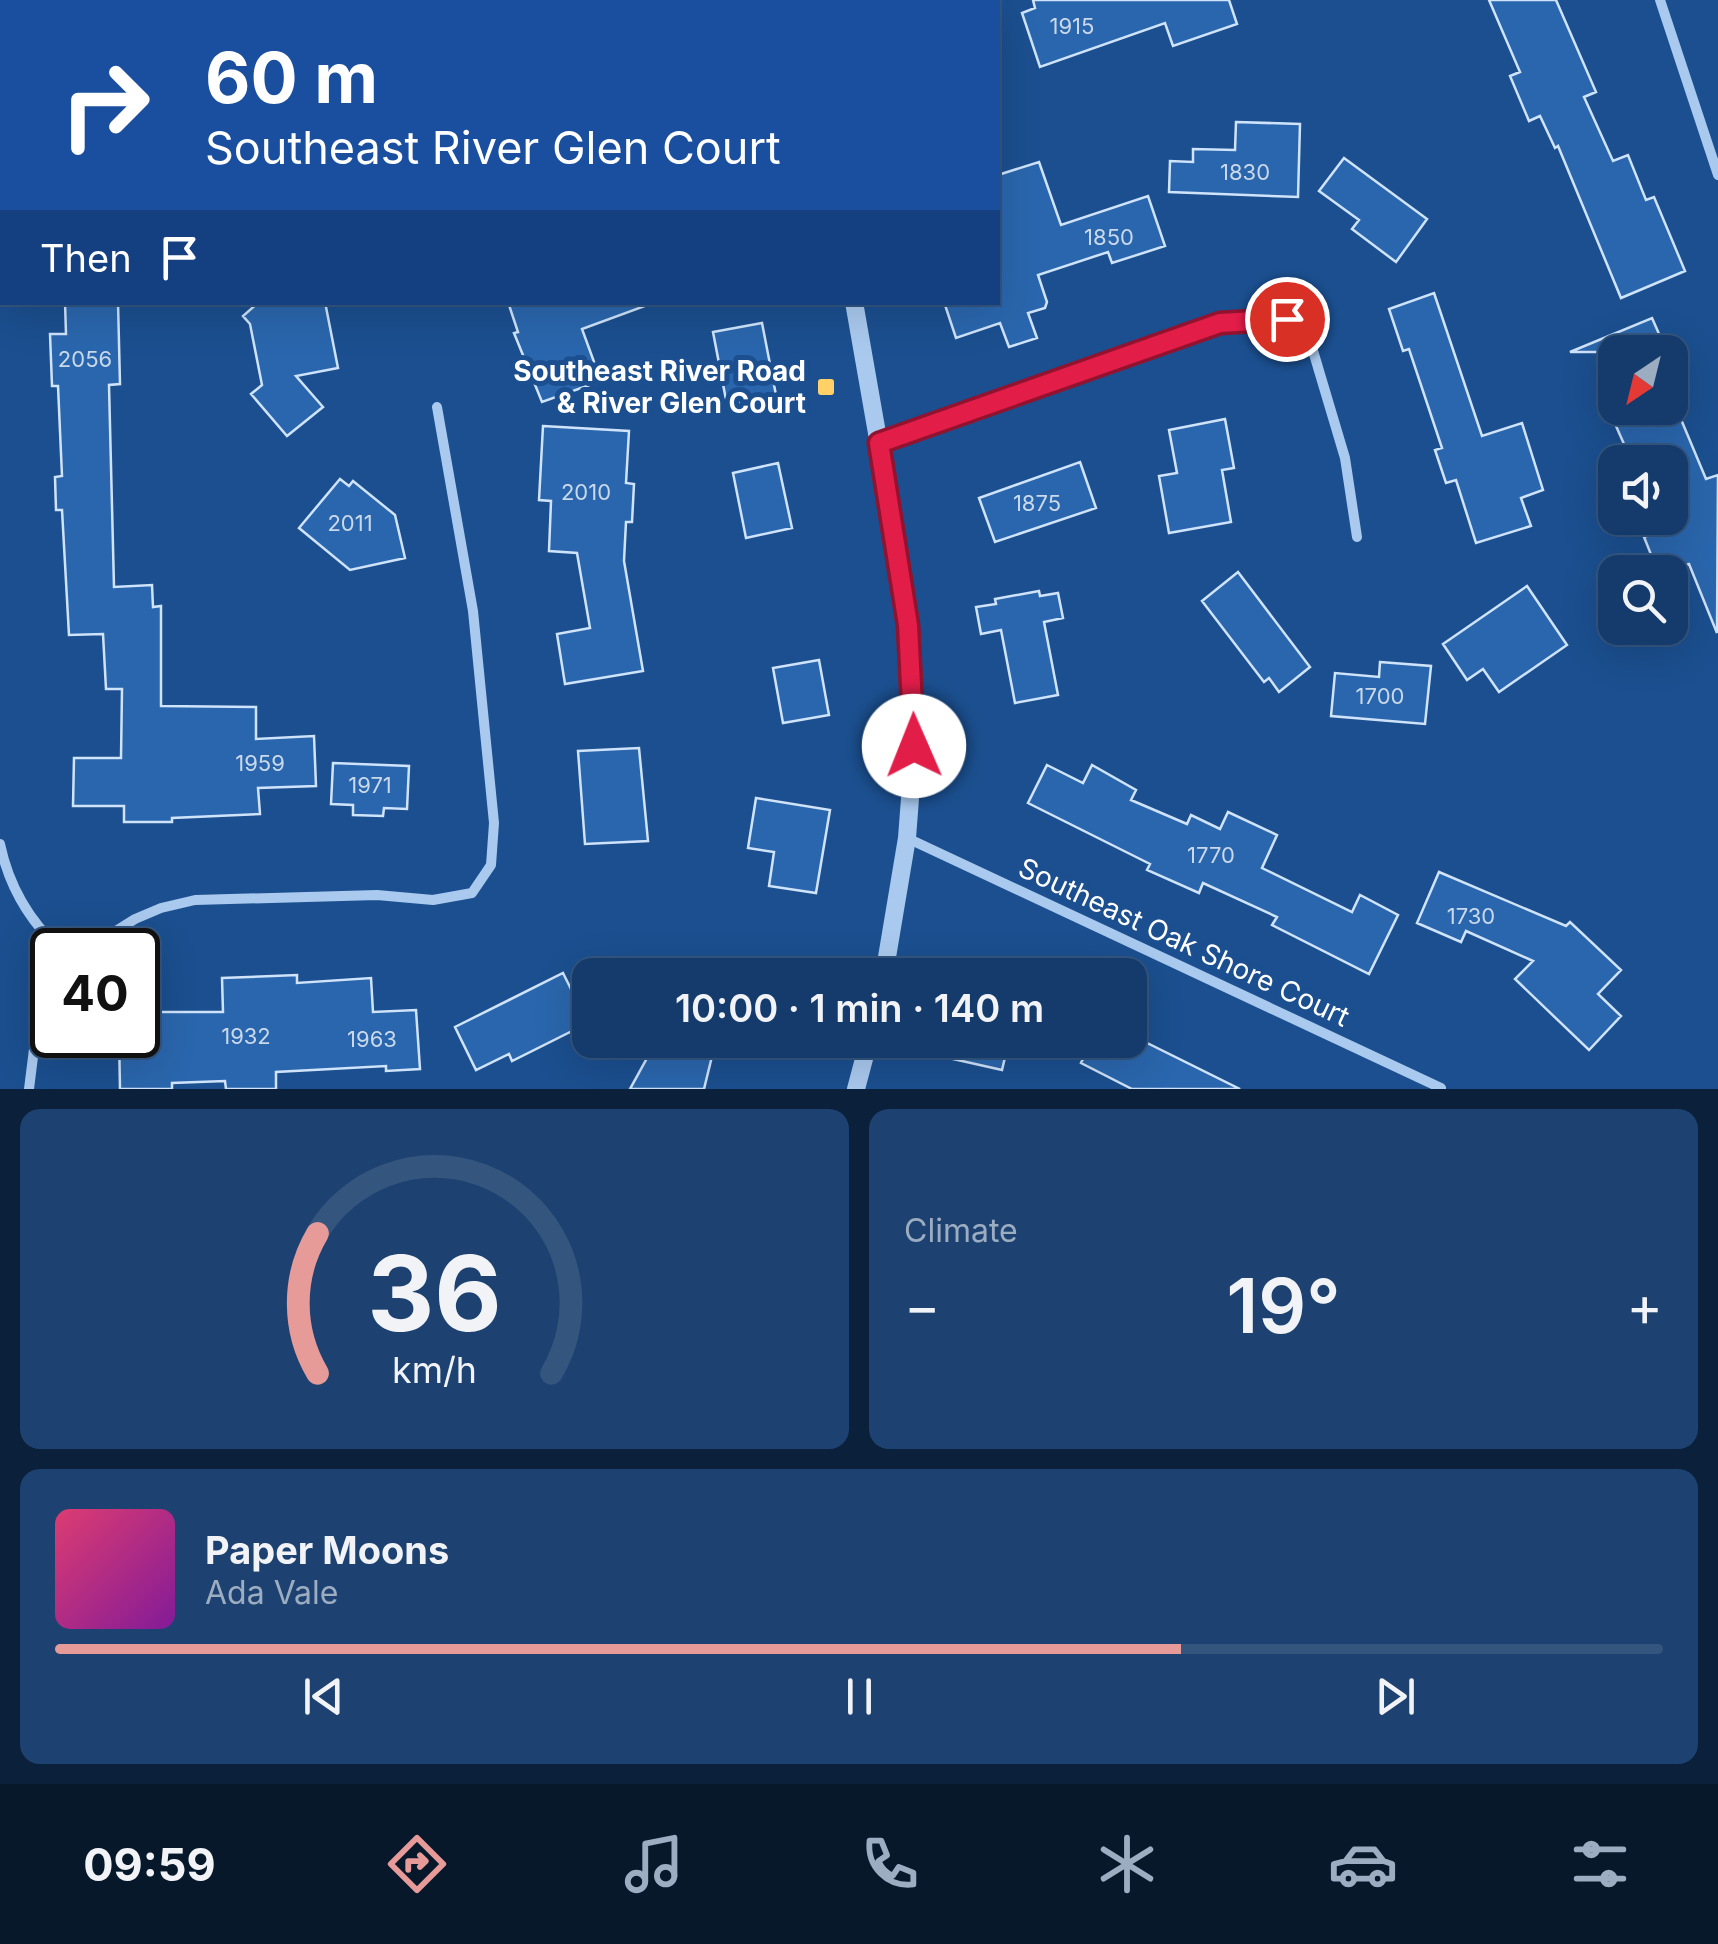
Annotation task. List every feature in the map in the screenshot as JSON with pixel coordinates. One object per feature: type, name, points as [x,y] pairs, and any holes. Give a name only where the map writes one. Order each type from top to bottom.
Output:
[{"type":"street","points":[[1660,0],[1718,175]]},
{"type":"street","points":[[855,305],[908,625],[913,686],[914,746],[907,838],[887,958]]},
{"type":"street","points":[[879,443],[1220,323],[1287,319],[1311,344],[1345,458],[1357,537]]},
{"type":"street","points":[[121,928],[161,908],[195,900],[377,894],[433,900],[472,894],[491,865],[494,823],[473,611],[438,407]]},
{"type":"street","name":"Southeast Oak Shore Court","points":[[907,838],[1441,1088]]},
{"type":"street","points":[[0,844],[6,870],[22,906],[42,928]]},
{"type":"street","points":[[29,1089],[33,1058]]},
{"type":"street","points":[[856,1089],[864,1058]]},
{"type":"building","points":[[1033,0],[1229,0],[1237,24],[1173,46],[1165,23],[1040,67],[1022,13],[1035,8]]},
{"type":"building","points":[[1489,0],[1556,0],[1596,92],[1584,97],[1613,161],[1628,155],[1646,200],[1654,197],[1685,271],[1621,298],[1558,146],[1555,148],[1540,116],[1529,121],[1510,76],[1520,72]]},
{"type":"building","points":[[1236,122],[1300,124],[1298,197],[1169,192],[1170,161],[1193,162],[1193,149],[1235,150]]},
{"type":"building","points":[[1344,158],[1427,219],[1396,262],[1352,229],[1359,220],[1319,191]]},
{"type":"building","points":[[1039,162],[1061,225],[1148,196],[1165,246],[1112,263],[1108,252],[1038,275],[1047,302],[1045,308],[1028,313],[1037,338],[1009,347],[1000,323],[956,338],[945,305],[1000,305],[1000,174]]},
{"type":"building","points":[[1434,293],[1482,436],[1522,423],[1543,490],[1521,498],[1531,526],[1476,543],[1456,480],[1446,483],[1435,450],[1442,448],[1409,349],[1403,351],[1389,309]]},
{"type":"building","points":[[65,305],[118,305],[120,384],[109,385],[114,587],[152,585],[153,607],[161,606],[161,706],[256,707],[256,739],[314,736],[316,786],[258,788],[260,814],[124,822],[124,806],[73,806],[74,758],[121,758],[122,689],[106,689],[103,634],[69,635],[62,510],[56,510],[55,477],[62,476],[58,386],[52,386],[50,334],[66,334]]},
{"type":"building","points":[[256,305],[326,305],[338,368],[296,376],[323,407],[287,436],[251,394],[262,385],[250,324],[243,316]]},
{"type":"building","points":[[509,305],[645,305],[582,329],[601,381],[542,402],[514,333],[518,332]]},
{"type":"building","points":[[1652,318],[1660,335],[1611,335]]},
{"type":"building","points":[[762,323],[776,395],[727,405],[713,332]]},
{"type":"building","points":[[1598,340],[1598,352],[1570,352]]},
{"type":"building","points":[[1225,419],[1234,468],[1222,470],[1231,522],[1169,533],[1159,476],[1177,473],[1169,430]]},
{"type":"building","points":[[1616,425],[1683,425],[1706,479],[1718,475],[1717,633],[1688,564],[1688,555],[1651,555],[1644,537],[1688,535],[1688,445],[1624,445]]},
{"type":"building","points":[[543,426],[629,431],[626,483],[634,484],[632,522],[626,522],[624,561],[643,671],[565,684],[557,634],[590,628],[577,553],[549,551],[551,501],[539,500]]},
{"type":"building","points":[[1080,462],[1096,508],[995,542],[979,498]]},
{"type":"building","points":[[778,463],[792,528],[746,538],[733,473]]},
{"type":"building","points":[[340,479],[349,486],[353,481],[395,515],[405,558],[350,570],[299,528]]},
{"type":"building","points":[[1238,572],[1310,667],[1279,692],[1269,678],[1264,682],[1202,601]]},
{"type":"building","points":[[1527,586],[1567,645],[1499,692],[1483,669],[1467,680],[1443,644]]},
{"type":"building","points":[[1039,591],[1040,596],[1058,593],[1063,618],[1044,622],[1058,695],[1015,703],[1001,630],[981,634],[976,607],[996,604],[995,599]]},
{"type":"building","points":[[819,660],[829,715],[783,723],[773,668]]},
{"type":"building","points":[[1380,662],[1431,666],[1425,724],[1331,716],[1335,673],[1379,677]]},
{"type":"building","points":[[639,748],[648,841],[585,844],[578,751]]},
{"type":"building","points":[[333,763],[409,766],[407,809],[384,808],[383,816],[353,815],[353,805],[331,804]]},
{"type":"building","points":[[1047,765],[1083,783],[1092,765],[1136,790],[1131,800],[1187,824],[1191,815],[1220,829],[1228,812],[1277,835],[1262,868],[1352,912],[1360,895],[1398,915],[1369,974],[1272,925],[1277,917],[1203,883],[1199,893],[1147,870],[1150,864],[1028,803]]},
{"type":"building","points":[[756,798],[830,810],[816,893],[769,886],[774,852],[748,848]]},
{"type":"building","points":[[1439,872],[1566,926],[1570,922],[1621,970],[1598,994],[1621,1016],[1589,1050],[1515,979],[1533,961],[1466,931],[1461,942],[1417,923]]},
{"type":"building","points":[[563,973],[572,991],[572,1031],[512,1061],[509,1054],[476,1070],[455,1027]]},
{"type":"building","points":[[297,975],[297,983],[371,978],[373,1012],[416,1010],[420,1069],[386,1071],[386,1066],[276,1072],[276,1089],[226,1089],[225,1081],[172,1083],[172,1089],[120,1089],[119,1058],[160,1058],[160,1012],[223,1012],[222,978]]},
{"type":"building","points":[[1147,1043],[1240,1089],[1132,1089],[1081,1063],[1083,1058],[1147,1058]]},
{"type":"building","points":[[647,1058],[712,1058],[704,1089],[630,1089]]},
{"type":"building","points":[[949,1058],[1005,1058],[1002,1070]]},
{"type":"place","name":"Southeast River Road & River Glen Court","points":[[826,387]]},
{"type":"route","points":[[914,746],[908,625],[879,443],[1220,323],[1287,319]]}]
